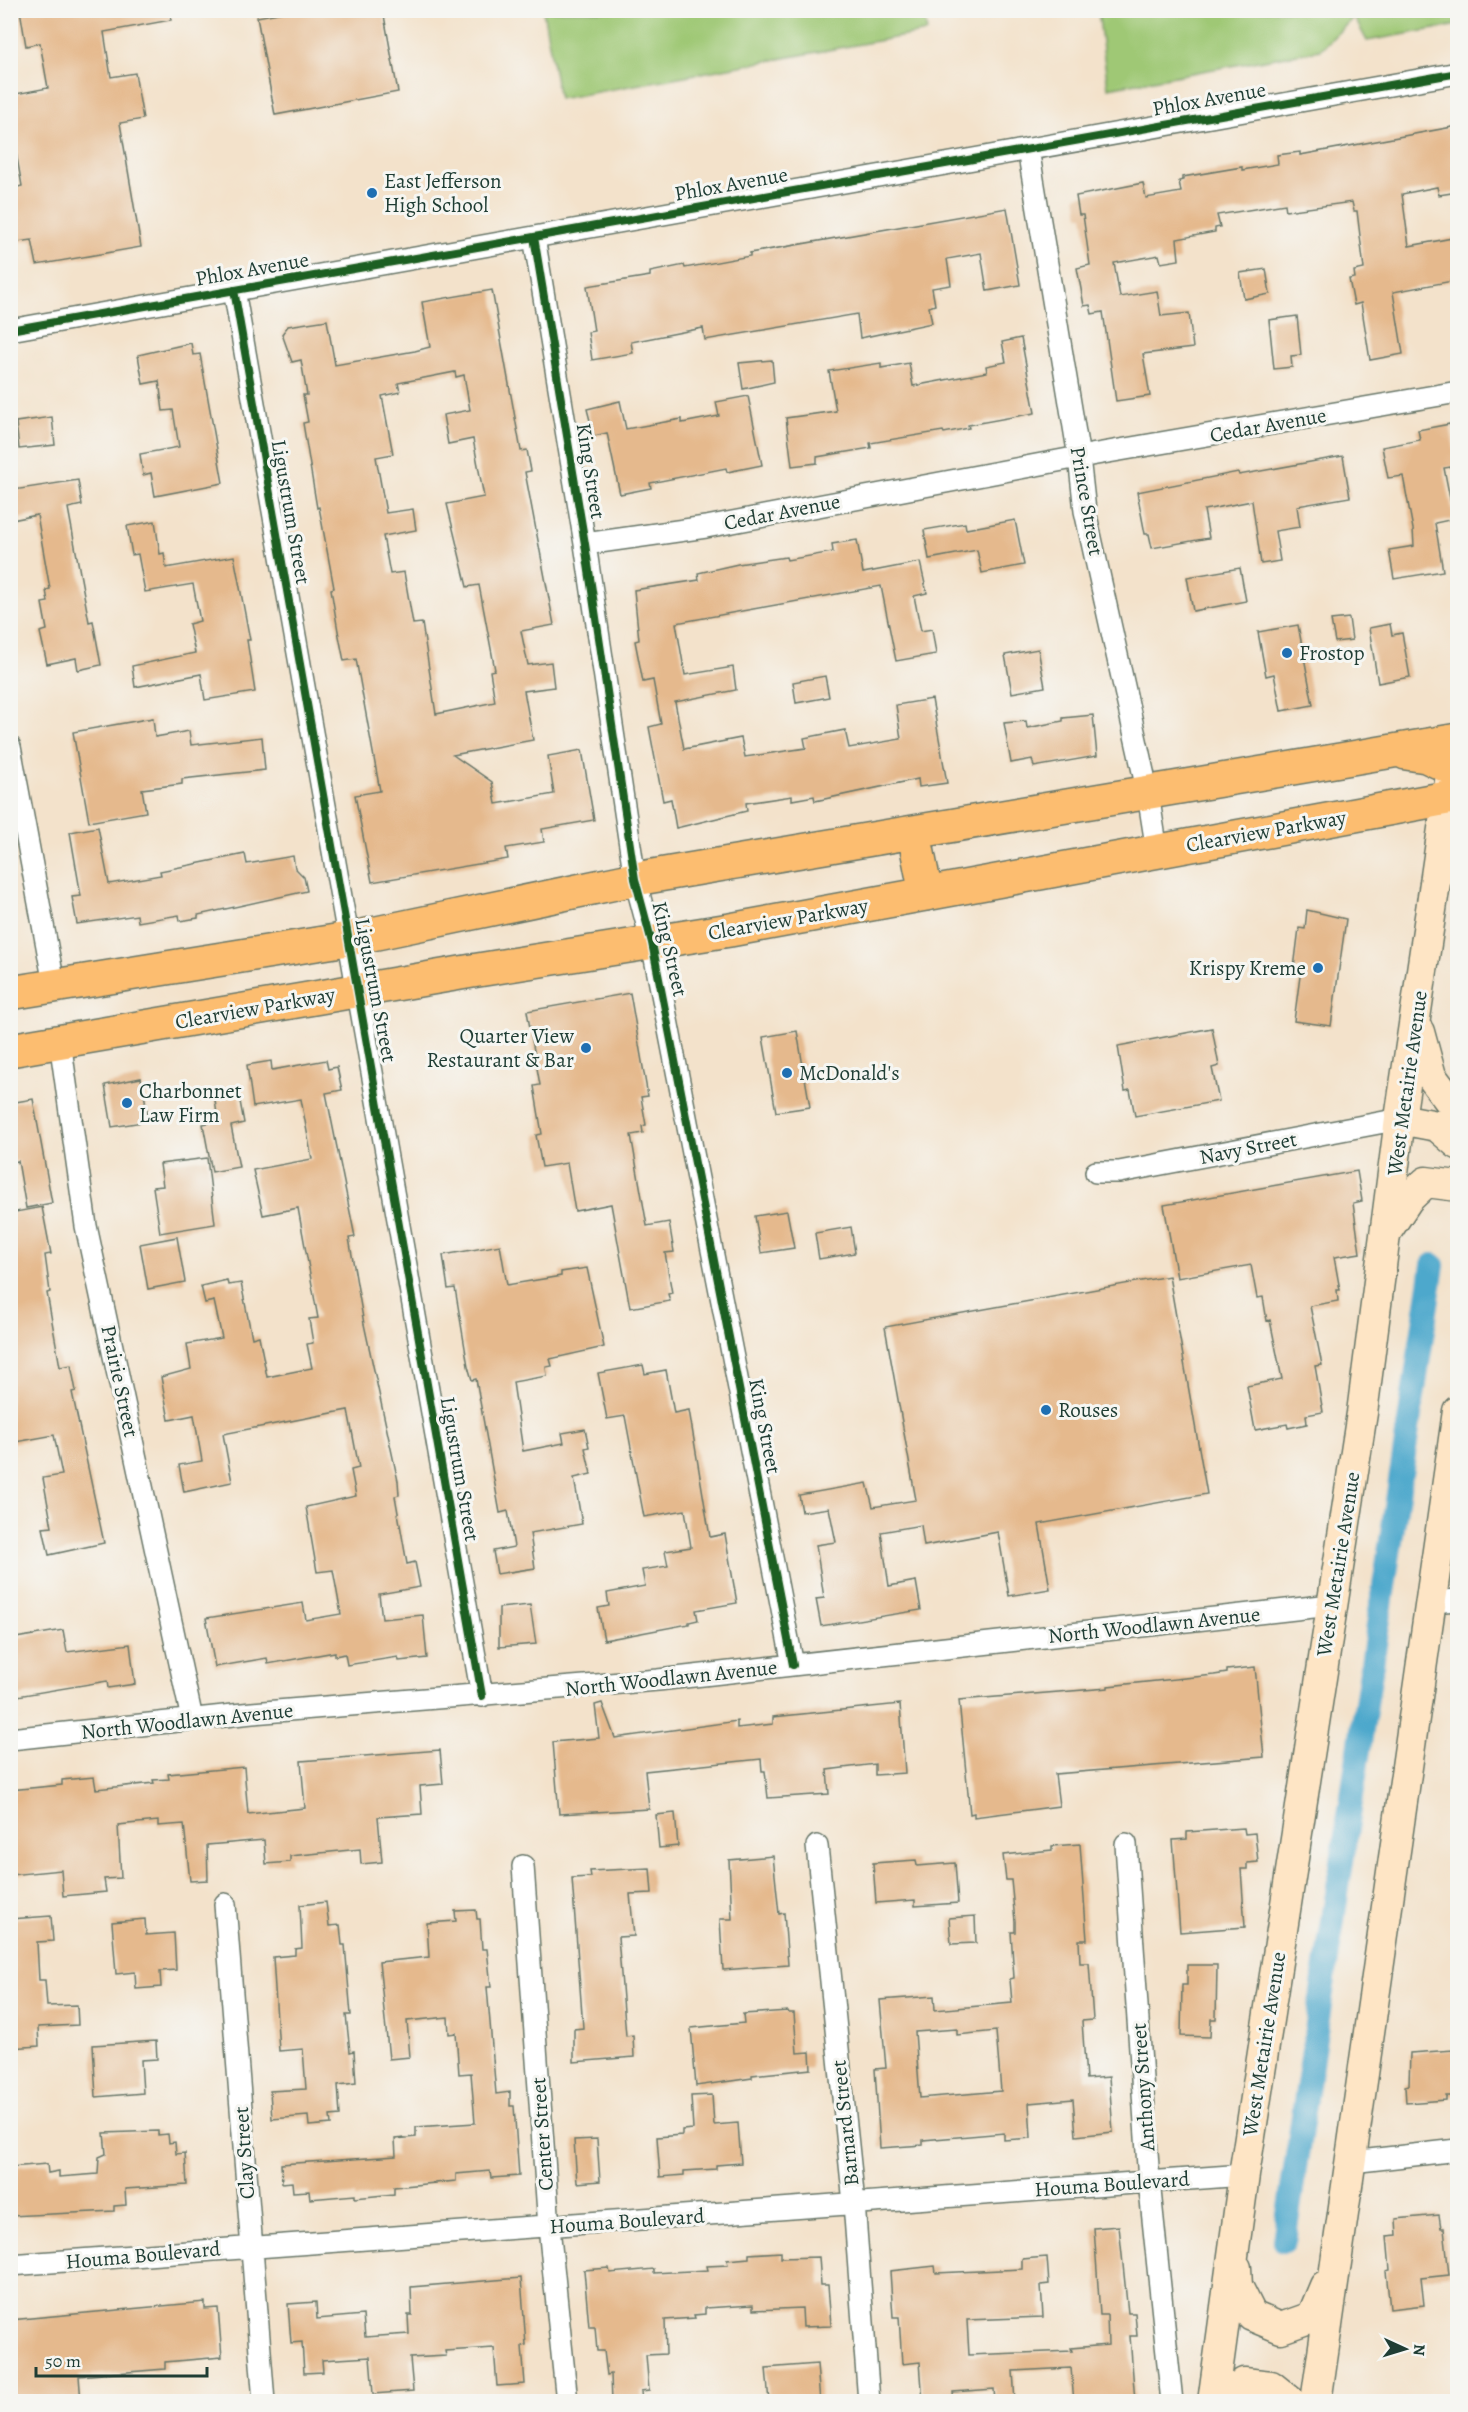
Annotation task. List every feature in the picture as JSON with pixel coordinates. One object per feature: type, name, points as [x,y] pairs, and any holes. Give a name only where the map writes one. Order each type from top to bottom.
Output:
[{"type":"highway","points":[[10,993],[54,984],[348,939],[635,879],[1390,752],[1455,762]]},
{"type":"highway","name":"Clearview Parkway","points":[[10,1050],[359,990],[652,943],[1157,851],[1455,762]]},
{"type":"highway","points":[[914,833],[926,894]]},
{"type":"main road","name":"West Metairie Avenue","points":[[1213,2402],[1244,2175],[1362,1413],[1400,1119],[1455,762]]},
{"type":"main road","points":[[1417,1011],[1419,1042],[1431,1076],[1448,1093],[1458,1112]]},
{"type":"main road","points":[[1400,1119],[1437,1126],[1458,1144]]},
{"type":"main road","points":[[1386,1232],[1408,1198],[1426,1182],[1458,1186]]},
{"type":"main road","points":[[1316,2402],[1351,2162],[1444,1601],[1458,1412]]},
{"type":"main road","points":[[1235,2244],[1237,2286],[1252,2316],[1281,2328],[1312,2317],[1338,2249]]},
{"type":"main road","points":[[1227,2402],[1244,2384],[1271,2386],[1291,2402]]},
{"type":"street","name":"Phlox Avenue","points":[[10,330],[1458,73]]},
{"type":"street","name":"Prince Street","points":[[1028,149],[1079,457],[1085,511],[1148,794],[1157,851]]},
{"type":"street","name":"King Street","points":[[534,237],[585,544],[635,879],[652,943],[793,1665]]},
{"type":"street","name":"Ligustrum Street","points":[[234,290],[482,1696]]},
{"type":"street","name":"Cedar Avenue","points":[[585,544],[706,527],[1079,457],[1458,392]]},
{"type":"street","points":[[10,747],[54,984]]},
{"type":"street","name":"Prairie Street","points":[[60,1041],[86,1226],[192,1719]]},
{"type":"street","name":"Navy Street","points":[[1096,1172],[1119,1172],[1400,1119]]},
{"type":"street","name":"North Woodlawn Avenue","points":[[10,1739],[192,1719],[482,1696],[793,1665],[1331,1605]]},
{"type":"street","name":"Anthony Street","points":[[1126,1844],[1149,2181],[1172,2402]]},
{"type":"street","name":"Barnard Street","points":[[817,1846],[854,2203],[869,2402]]},
{"type":"street","name":"Center Street","points":[[523,1866],[549,2227],[567,2402]]},
{"type":"street","name":"Clay Street","points":[[225,1904],[264,2402]]},
{"type":"street","points":[[1351,2162],[1458,2150]]},
{"type":"street","name":"Houma Boulevard","points":[[10,2265],[1244,2175]]},
{"type":"green space","points":[[1457,10],[1457,25],[1367,41],[1354,17],[1320,50],[1108,88],[1098,11]]},
{"type":"green space","points":[[543,11],[923,11],[927,32],[559,99]]},
{"type":"building","points":[[20,10],[170,10],[171,20],[104,32],[111,77],[135,73],[143,119],[120,123],[141,247],[37,265],[32,240],[10,243],[10,189],[22,186],[10,118],[10,95],[48,88],[40,43],[26,46]]},
{"type":"building","points":[[294,10],[383,10],[398,92],[275,115],[257,17]]},
{"type":"building","points":[[1458,126],[1458,192],[1439,195],[1437,187],[1402,194],[1409,246],[1458,237],[1458,280],[1393,292],[1403,354],[1370,360],[1361,303],[1354,305],[1349,279],[1355,278],[1354,271],[1364,269],[1357,211],[1354,211],[1352,202],[1286,211],[1285,204],[1217,215],[1220,227],[1215,228],[1215,232],[1177,239],[1179,260],[1161,263],[1159,255],[1114,263],[1120,297],[1157,291],[1161,316],[1189,313],[1193,348],[1143,354],[1150,396],[1116,401],[1103,312],[1092,314],[1090,305],[1084,306],[1077,268],[1090,265],[1083,215],[1079,215],[1076,196],[1143,183],[1146,198],[1181,192],[1179,181],[1183,180],[1183,177],[1242,167],[1242,170],[1278,164],[1277,155],[1300,152],[1300,155]]},
{"type":"building","points":[[1007,208],[1020,285],[987,291],[981,253],[947,259],[951,285],[932,288],[935,305],[929,307],[932,323],[860,338],[857,314],[705,340],[703,328],[631,342],[633,353],[592,360],[588,332],[594,331],[587,286],[650,276],[650,272],[684,265],[685,268],[750,256],[750,253]]},
{"type":"building","points":[[1266,269],[1270,294],[1244,299],[1240,273]]},
{"type":"building","points":[[492,290],[521,451],[527,450],[531,471],[525,472],[554,625],[521,631],[528,665],[551,662],[554,687],[524,691],[533,740],[453,755],[492,782],[496,804],[554,794],[548,756],[582,750],[594,820],[542,829],[544,842],[506,848],[508,859],[372,882],[355,795],[380,791],[356,659],[344,661],[338,631],[331,589],[334,588],[319,507],[317,508],[303,423],[308,422],[303,395],[307,395],[301,360],[292,362],[282,334],[288,326],[327,320],[335,365],[415,351],[430,347],[422,302]],"holes":[[[455,372],[456,377],[464,375],[470,410],[443,415],[448,444],[473,439],[484,497],[447,504],[467,587],[479,585],[495,670],[490,671],[495,702],[436,714],[422,623],[413,624],[404,572],[390,574],[383,536],[416,530],[413,509],[386,513],[376,457],[393,454],[382,396],[400,392],[398,383]]]},
{"type":"building","points":[[1297,316],[1301,355],[1291,356],[1292,367],[1274,369],[1269,320]]},
{"type":"building","points":[[1021,338],[1035,413],[968,425],[969,428],[944,433],[943,431],[870,443],[871,448],[817,457],[817,463],[792,466],[786,418],[836,411],[829,371],[881,363],[881,368],[909,363],[913,386],[987,372],[986,366],[1006,362],[1002,342]]},
{"type":"building","points":[[191,343],[193,355],[200,354],[223,483],[155,496],[151,473],[143,475],[140,454],[179,447],[173,410],[163,411],[159,381],[143,384],[138,355]]},
{"type":"building","points":[[772,360],[774,382],[743,389],[739,363]]},
{"type":"building","points":[[748,396],[762,465],[727,472],[726,468],[650,483],[651,488],[620,494],[607,433],[594,436],[587,409],[620,401],[626,429],[682,419],[682,423],[719,416],[716,402]]},
{"type":"building","points":[[52,417],[55,445],[19,449],[16,422]]},
{"type":"building","points":[[1450,424],[1457,466],[1444,468],[1454,519],[1435,523],[1443,571],[1394,579],[1389,550],[1414,546],[1413,529],[1403,476],[1388,478],[1382,447],[1420,440],[1418,430]]},
{"type":"building","points":[[1343,456],[1350,497],[1297,506],[1300,527],[1275,531],[1280,561],[1261,564],[1252,501],[1204,510],[1209,538],[1152,548],[1149,534],[1145,534],[1137,492],[1238,472],[1239,475]]},
{"type":"building","points":[[78,480],[82,505],[68,508],[89,622],[93,621],[101,665],[78,670],[76,658],[47,664],[40,632],[47,630],[42,603],[48,602],[46,590],[50,589],[37,515],[12,520],[10,500],[15,499],[13,490]]},
{"type":"building","points":[[1015,520],[1024,565],[982,573],[977,550],[929,559],[924,530],[965,523],[966,529]]},
{"type":"building","points":[[155,521],[160,554],[164,553],[166,568],[234,556],[250,640],[247,640],[255,692],[205,700],[201,674],[135,687],[132,666],[195,653],[189,624],[200,621],[193,584],[145,592],[138,554],[132,555],[127,526]]},
{"type":"building","points":[[857,540],[863,573],[920,562],[927,593],[914,596],[921,631],[932,629],[936,654],[896,661],[881,586],[676,623],[685,675],[733,667],[736,690],[675,702],[684,749],[741,738],[745,757],[806,748],[804,738],[845,730],[849,748],[901,739],[896,705],[932,699],[947,783],[919,787],[918,779],[815,801],[814,796],[792,800],[792,796],[746,803],[747,811],[676,828],[671,799],[663,801],[649,727],[661,724],[653,680],[643,682],[635,641],[639,640],[634,590],[699,580],[698,573],[738,564],[786,557],[787,560],[833,552],[832,544]]},
{"type":"building","points":[[1240,568],[1246,601],[1193,611],[1187,577]]},
{"type":"building","points":[[1349,618],[1352,640],[1335,642],[1331,620]]},
{"type":"building","points":[[1390,624],[1392,635],[1402,633],[1410,677],[1378,683],[1369,628]]},
{"type":"building","name":"Frostop","points":[[1298,625],[1313,705],[1281,711],[1274,674],[1266,676],[1258,632]]},
{"type":"building","points":[[1038,649],[1045,687],[1012,693],[1005,655]]},
{"type":"building","points":[[825,676],[829,697],[796,703],[793,682]]},
{"type":"building","points":[[1093,715],[1097,756],[1034,767],[1032,759],[1011,763],[1004,723],[1026,721],[1027,728],[1063,721],[1063,718]]},
{"type":"building","points":[[153,718],[155,737],[189,731],[191,745],[262,737],[265,770],[182,779],[182,784],[142,789],[146,812],[89,822],[73,732]]},
{"type":"building","points":[[98,827],[109,884],[161,875],[160,871],[245,854],[247,864],[293,856],[295,868],[304,877],[307,891],[180,921],[179,915],[138,922],[137,915],[77,924],[72,897],[81,896],[70,832]]},
{"type":"building","name":"Krispy Kreme","points":[[1307,910],[1346,919],[1331,1026],[1294,1021],[1301,969],[1294,968],[1299,928],[1305,929]]},
{"type":"building","points":[[630,993],[648,1096],[641,1097],[646,1125],[642,1126],[643,1133],[631,1135],[647,1226],[669,1222],[674,1252],[665,1253],[672,1293],[668,1294],[670,1301],[630,1308],[611,1204],[575,1211],[567,1163],[542,1167],[536,1135],[542,1134],[534,1086],[540,1085],[527,1011]]},
{"type":"building","points":[[1212,1028],[1219,1066],[1212,1068],[1219,1101],[1135,1116],[1130,1090],[1125,1091],[1118,1046]]},
{"type":"building","name":"McDonald's","points":[[797,1031],[810,1107],[776,1112],[763,1037]]},
{"type":"building","points":[[326,1060],[328,1069],[337,1067],[342,1090],[326,1093],[355,1237],[349,1238],[364,1324],[398,1481],[399,1495],[395,1496],[407,1564],[415,1562],[420,1587],[379,1594],[382,1619],[423,1615],[427,1658],[399,1661],[398,1657],[347,1665],[345,1654],[335,1656],[335,1652],[268,1664],[267,1658],[215,1667],[206,1618],[303,1603],[306,1620],[341,1614],[333,1570],[317,1572],[306,1507],[356,1496],[351,1470],[359,1468],[348,1410],[223,1434],[232,1482],[184,1492],[179,1465],[202,1461],[194,1415],[169,1420],[161,1377],[191,1369],[187,1344],[222,1338],[214,1301],[205,1303],[201,1286],[227,1280],[228,1285],[241,1283],[252,1338],[259,1336],[267,1377],[312,1368],[307,1344],[313,1343],[309,1319],[318,1318],[298,1208],[263,1215],[253,1170],[312,1159],[301,1099],[253,1107],[247,1065],[271,1061],[272,1070]]},
{"type":"building","name":"Charbonnet Law Firm","points":[[141,1078],[149,1121],[112,1127],[105,1085]]},
{"type":"building","points":[[239,1096],[244,1123],[231,1126],[239,1167],[212,1172],[203,1124],[218,1121],[215,1100]]},
{"type":"building","points":[[33,1099],[52,1203],[26,1208],[18,1161],[13,1162],[10,1146],[10,1103]]},
{"type":"building","points":[[207,1158],[215,1224],[160,1233],[153,1187],[163,1186],[160,1164]]},
{"type":"building","points":[[1357,1171],[1362,1201],[1353,1203],[1360,1253],[1334,1257],[1340,1290],[1337,1290],[1338,1301],[1310,1306],[1322,1365],[1315,1366],[1323,1412],[1306,1415],[1307,1424],[1288,1428],[1287,1424],[1255,1430],[1247,1386],[1282,1379],[1270,1320],[1267,1321],[1263,1297],[1257,1298],[1251,1265],[1177,1278],[1164,1205]]},
{"type":"building","points":[[42,1207],[51,1254],[45,1255],[50,1292],[47,1293],[60,1367],[71,1365],[76,1391],[72,1392],[104,1543],[49,1555],[43,1528],[52,1527],[43,1478],[62,1475],[54,1435],[10,1443],[10,1213]]},
{"type":"building","points":[[787,1211],[794,1248],[761,1253],[755,1216]]},
{"type":"building","points":[[851,1227],[855,1253],[819,1259],[815,1233]]},
{"type":"building","points":[[177,1237],[185,1282],[148,1289],[140,1244]]},
{"type":"building","points":[[500,1245],[507,1285],[561,1276],[561,1272],[587,1268],[604,1347],[550,1359],[552,1366],[546,1367],[547,1376],[513,1382],[523,1451],[564,1443],[562,1433],[585,1429],[589,1447],[585,1448],[591,1474],[574,1478],[582,1524],[530,1533],[535,1568],[497,1574],[493,1551],[514,1547],[508,1511],[500,1513],[476,1379],[472,1380],[468,1366],[455,1288],[448,1289],[443,1255]]},
{"type":"building","name":"Rouses","points":[[1169,1276],[1207,1494],[1039,1524],[1050,1589],[1009,1596],[998,1532],[924,1546],[921,1525],[881,1532],[889,1586],[916,1581],[921,1610],[821,1626],[816,1599],[824,1598],[816,1545],[836,1542],[829,1508],[802,1512],[799,1495],[867,1483],[873,1507],[916,1500],[885,1327]]},
{"type":"building","points":[[643,1365],[645,1374],[666,1370],[674,1413],[689,1410],[710,1537],[725,1534],[737,1603],[696,1610],[698,1620],[689,1622],[689,1624],[604,1640],[598,1608],[609,1606],[607,1593],[645,1586],[642,1570],[668,1566],[665,1551],[691,1547],[685,1510],[644,1517],[625,1416],[607,1419],[598,1373]]},
{"type":"building","points":[[530,1605],[536,1644],[499,1647],[499,1608]]},
{"type":"building","points":[[63,1630],[67,1652],[130,1644],[135,1684],[108,1688],[107,1681],[18,1696],[17,1689],[10,1690],[10,1639]]},
{"type":"building","points":[[1255,1667],[1264,1757],[1055,1774],[1059,1806],[974,1817],[974,1813],[970,1814],[959,1700],[1108,1688],[1108,1686],[1214,1675],[1227,1673],[1227,1670]]},
{"type":"building","points":[[602,1703],[615,1738],[737,1721],[737,1728],[773,1724],[773,1717],[900,1704],[905,1773],[875,1775],[875,1764],[827,1770],[829,1794],[768,1798],[765,1771],[762,1771],[761,1759],[645,1771],[649,1809],[559,1814],[553,1742],[599,1738],[595,1705]]},
{"type":"building","points":[[440,1750],[443,1784],[420,1786],[422,1814],[378,1817],[382,1862],[361,1864],[360,1849],[290,1856],[290,1862],[266,1864],[264,1840],[207,1845],[208,1880],[190,1881],[184,1824],[158,1826],[158,1821],[118,1825],[121,1878],[104,1879],[106,1892],[63,1896],[61,1870],[10,1875],[10,1790],[62,1785],[62,1780],[94,1777],[96,1789],[154,1783],[153,1780],[169,1779],[168,1774],[244,1767],[248,1814],[305,1808],[301,1761]]},
{"type":"building","points":[[675,1813],[678,1846],[659,1848],[656,1815]]},
{"type":"building","points":[[1244,1828],[1245,1834],[1255,1833],[1258,1862],[1247,1863],[1247,1869],[1241,1869],[1245,1927],[1180,1932],[1173,1840],[1187,1839],[1187,1832]]},
{"type":"building","points":[[1080,1844],[1087,1940],[1079,1940],[1080,1963],[1089,1963],[1093,2020],[1082,2021],[1086,2079],[1109,2077],[1113,2132],[1076,2136],[1073,2099],[1029,2103],[1031,2138],[1004,2140],[1004,2133],[923,2140],[923,2145],[880,2148],[875,2069],[886,2068],[880,2000],[934,1996],[935,2010],[1012,2003],[1010,1979],[1014,1978],[1011,1932],[1015,1932],[1015,1921],[1011,1880],[1006,1880],[1003,1855],[1052,1850],[1052,1846]],"holes":[[[957,2029],[957,2035],[996,2031],[1001,2091],[920,2098],[915,2032]]]},
{"type":"building","points":[[773,1856],[779,1914],[784,1913],[788,1965],[723,1970],[720,1919],[732,1919],[729,1860]]},
{"type":"building","points":[[916,1860],[917,1866],[955,1863],[958,1903],[915,1906],[915,1900],[876,1903],[873,1863]]},
{"type":"building","points":[[650,1868],[652,1893],[630,1894],[634,1936],[618,1937],[626,2036],[633,2035],[634,2057],[574,2062],[574,2029],[583,2028],[572,1878],[591,1877],[590,1871]]},
{"type":"building","points":[[326,1902],[329,1926],[340,1925],[342,1945],[345,1945],[351,2015],[346,2015],[350,2052],[354,2051],[356,2083],[338,2085],[340,2115],[330,2116],[331,2124],[309,2126],[308,2116],[272,2119],[270,2091],[306,2089],[303,2049],[279,2051],[273,1957],[295,1955],[295,1949],[302,1948],[300,1905]]},
{"type":"building","points":[[476,1910],[477,1919],[480,1919],[482,1949],[487,1949],[491,1987],[487,1987],[496,2094],[510,2092],[510,2106],[514,2106],[519,2176],[491,2178],[490,2171],[456,2174],[456,2181],[394,2187],[394,2194],[355,2198],[355,2195],[310,2199],[309,2191],[293,2192],[292,2182],[282,2183],[281,2164],[396,2156],[395,2139],[416,2137],[416,2127],[475,2123],[471,2073],[459,2074],[456,2033],[449,2034],[448,2017],[407,2021],[410,2057],[389,2059],[379,1962],[429,1957],[427,1923],[456,1921],[455,1911]]},
{"type":"building","points":[[51,1916],[53,1941],[37,1942],[39,1980],[45,1980],[47,2006],[77,2005],[78,2025],[38,2027],[39,2046],[10,2048],[10,1919]]},
{"type":"building","points":[[975,1916],[976,1943],[951,1944],[949,1918]]},
{"type":"building","points":[[145,1919],[146,1935],[174,1933],[176,1970],[160,1971],[161,1987],[136,1989],[135,1972],[116,1974],[112,1922]]},
{"type":"building","points":[[1187,1965],[1217,1965],[1216,2019],[1211,2019],[1210,2037],[1181,2036],[1182,1985],[1187,1985]]},
{"type":"building","points":[[788,2011],[794,2013],[797,2053],[810,2052],[811,2069],[752,2075],[752,2078],[696,2086],[691,2028],[744,2023],[743,2014]]},
{"type":"building","points":[[156,2041],[157,2059],[141,2060],[143,2093],[96,2097],[93,2045]]},
{"type":"building","points":[[1454,2050],[1458,2096],[1446,2096],[1446,2100],[1406,2103],[1405,2086],[1409,2085],[1410,2053]]},
{"type":"building","points":[[712,2095],[714,2125],[738,2123],[741,2163],[716,2165],[716,2169],[684,2171],[684,2175],[660,2177],[657,2137],[682,2135],[682,2130],[693,2129],[691,2096]]},
{"type":"building","points":[[158,2131],[158,2135],[168,2134],[169,2143],[175,2142],[176,2154],[185,2153],[187,2185],[125,2189],[126,2205],[114,2206],[114,2211],[10,2216],[10,2167],[47,2164],[48,2173],[59,2171],[59,2177],[98,2174],[99,2157],[106,2154],[104,2133]]},
{"type":"building","points":[[597,2139],[600,2181],[577,2183],[574,2140]]},
{"type":"building","points":[[1439,2215],[1441,2228],[1444,2228],[1449,2275],[1421,2278],[1424,2305],[1390,2309],[1386,2271],[1390,2270],[1387,2236],[1397,2235],[1396,2219]]},
{"type":"building","points":[[1119,2226],[1128,2313],[1135,2313],[1137,2336],[1130,2336],[1135,2402],[1074,2402],[1071,2368],[1013,2371],[1015,2402],[995,2402],[994,2389],[953,2392],[954,2402],[923,2402],[920,2362],[902,2364],[899,2317],[893,2317],[890,2271],[935,2266],[936,2273],[1022,2269],[1022,2259],[1047,2257],[1049,2284],[1041,2285],[1043,2317],[967,2320],[969,2355],[1072,2351],[1071,2348],[1108,2345],[1107,2315],[1100,2315],[1094,2228]]},
{"type":"building","points":[[781,2252],[781,2258],[819,2257],[821,2285],[828,2285],[831,2326],[803,2327],[802,2308],[753,2310],[753,2305],[705,2308],[705,2314],[694,2315],[695,2318],[665,2320],[666,2354],[646,2355],[649,2390],[641,2391],[642,2402],[612,2402],[611,2374],[607,2375],[604,2351],[597,2351],[595,2327],[589,2327],[584,2270],[609,2268],[610,2273],[654,2269],[654,2273],[708,2270],[707,2266],[728,2265],[727,2260],[749,2258],[749,2254]]},
{"type":"building","points":[[521,2278],[526,2345],[522,2346],[525,2384],[497,2386],[494,2348],[445,2351],[446,2356],[410,2358],[413,2391],[373,2394],[370,2357],[322,2360],[323,2372],[304,2373],[302,2342],[291,2343],[288,2304],[316,2302],[317,2319],[363,2315],[365,2337],[409,2334],[408,2315],[412,2315],[411,2287]]},
{"type":"building","points":[[205,2302],[205,2309],[218,2308],[222,2357],[165,2362],[165,2369],[79,2376],[81,2402],[10,2402],[10,2320]]},
{"type":"building","points":[[817,2364],[820,2402],[769,2402],[766,2368]]},
{"type":"waterway","points":[[1284,2241],[1433,1265]]},
{"type":"cycle path","points":[[10,330],[1458,73]]},
{"type":"cycle path","points":[[534,237],[585,544],[635,879],[652,943],[793,1665]]},
{"type":"cycle path","points":[[234,290],[482,1696]]},
{"type":"place","name":"East Jefferson High School","points":[[372,193]]},
{"type":"place","name":"Frostop","points":[[1287,653]]},
{"type":"place","name":"Krispy Kreme","points":[[1318,968]]},
{"type":"place","name":"Quarter View Restaurant & Bar","points":[[586,1048]]},
{"type":"place","name":"McDonald's","points":[[787,1073]]},
{"type":"place","name":"Charbonnet Law Firm","points":[[127,1103]]},
{"type":"place","name":"Rouses","points":[[1046,1410]]}]
